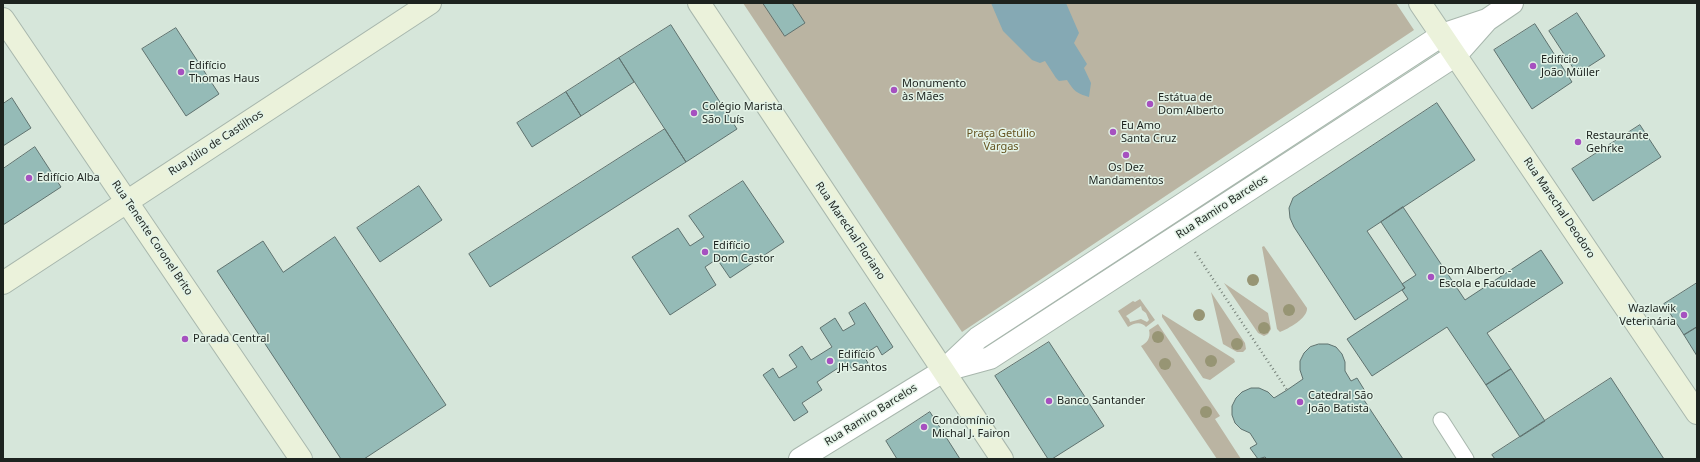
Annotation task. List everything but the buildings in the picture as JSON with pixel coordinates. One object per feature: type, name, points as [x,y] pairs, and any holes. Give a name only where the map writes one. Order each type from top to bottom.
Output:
[{"type":"street","name":"Rua Júlio de Castilhos","points":[[3,283],[430,3]]},
{"type":"street","name":"Rua Marechal Floriano","points":[[699,3],[1002,459]]},
{"type":"street","name":"Rua Marechal Deodoro","points":[[1420,3],[1697,413]]},
{"type":"street","name":"Rua Ramiro Barcelos","points":[[943,371],[990,358],[1456,55],[1487,20],[1512,3]]},
{"type":"street","name":"Rua Tenente Coronel Brito","points":[[3,19],[301,459]]},
{"type":"street","name":"Rua Ramiro Barcelos","points":[[800,459],[943,371],[978,338],[1442,35],[1487,20]]},
{"type":"lane","points":[[1441,420],[1466,459]]},
{"type":"path","points":[[1182,233],[1287,390]]},
{"type":"green space","name":"Praça Getúlio Vargas","points":[[743,3],[1396,3],[1414,30],[962,332]]},
{"type":"green space","points":[[1264,246],[1307,308],[1301,319],[1292,326],[1280,332],[1277,329],[1262,247]]},
{"type":"green space","points":[[1224,283],[1268,313],[1271,329],[1268,334],[1264,336],[1258,333]]},
{"type":"green space","points":[[1211,292],[1245,343],[1246,349],[1243,352],[1237,352],[1223,344]]},
{"type":"green space","points":[[1140,299],[1155,320],[1146,327],[1137,323],[1128,327],[1118,311],[1133,301],[1135,302]],"holes":[[[1141,306],[1142,310],[1146,313],[1149,320],[1147,322],[1141,319],[1130,322],[1126,316]]]},
{"type":"green space","points":[[1162,314],[1234,359],[1235,362],[1210,380],[1203,378],[1162,317]]},
{"type":"green space","points":[[1158,324],[1220,416],[1215,419],[1241,459],[1217,459],[1141,346],[1148,340],[1149,330]]},
{"type":"water","points":[[991,3],[1066,3],[1079,33],[1074,43],[1087,64],[1084,68],[1091,83],[1089,97],[1076,91],[1067,80],[1059,81],[1045,61],[1040,63],[1032,60],[1003,31]]},
{"type":"place","name":"Edifício João Müller","points":[[1533,66]]},
{"type":"place","name":"Edifício Thomas Haus","points":[[181,72]]},
{"type":"place","name":"Monumento às Mães","points":[[894,90]]},
{"type":"place","name":"Estátua de Dom Alberto","points":[[1150,104]]},
{"type":"place","name":"Colégio Marista São Luís","points":[[694,113]]},
{"type":"place","name":"Eu Amo Santa Cruz","points":[[1113,132]]},
{"type":"place","name":"Restaurante Gehrke","points":[[1578,142]]},
{"type":"place","name":"Os Dez Mandamentos","points":[[1126,155]]},
{"type":"place","name":"Edifício Alba","points":[[29,178]]},
{"type":"place","name":"Edifício Dom Castor","points":[[705,252]]},
{"type":"place","name":"Dom Alberto - Escola e Faculdade","points":[[1431,277]]},
{"type":"place","name":"Wazlawik Veterinária","points":[[1684,315]]},
{"type":"place","name":"Parada Central","points":[[185,339]]},
{"type":"place","name":"Edifício JH Santos","points":[[830,361]]},
{"type":"place","name":"Banco Santander","points":[[1049,401]]},
{"type":"place","name":"Catedral São João Batista","points":[[1300,402]]},
{"type":"place","name":"Condomínio Michal J. Fairon","points":[[924,427]]}]
